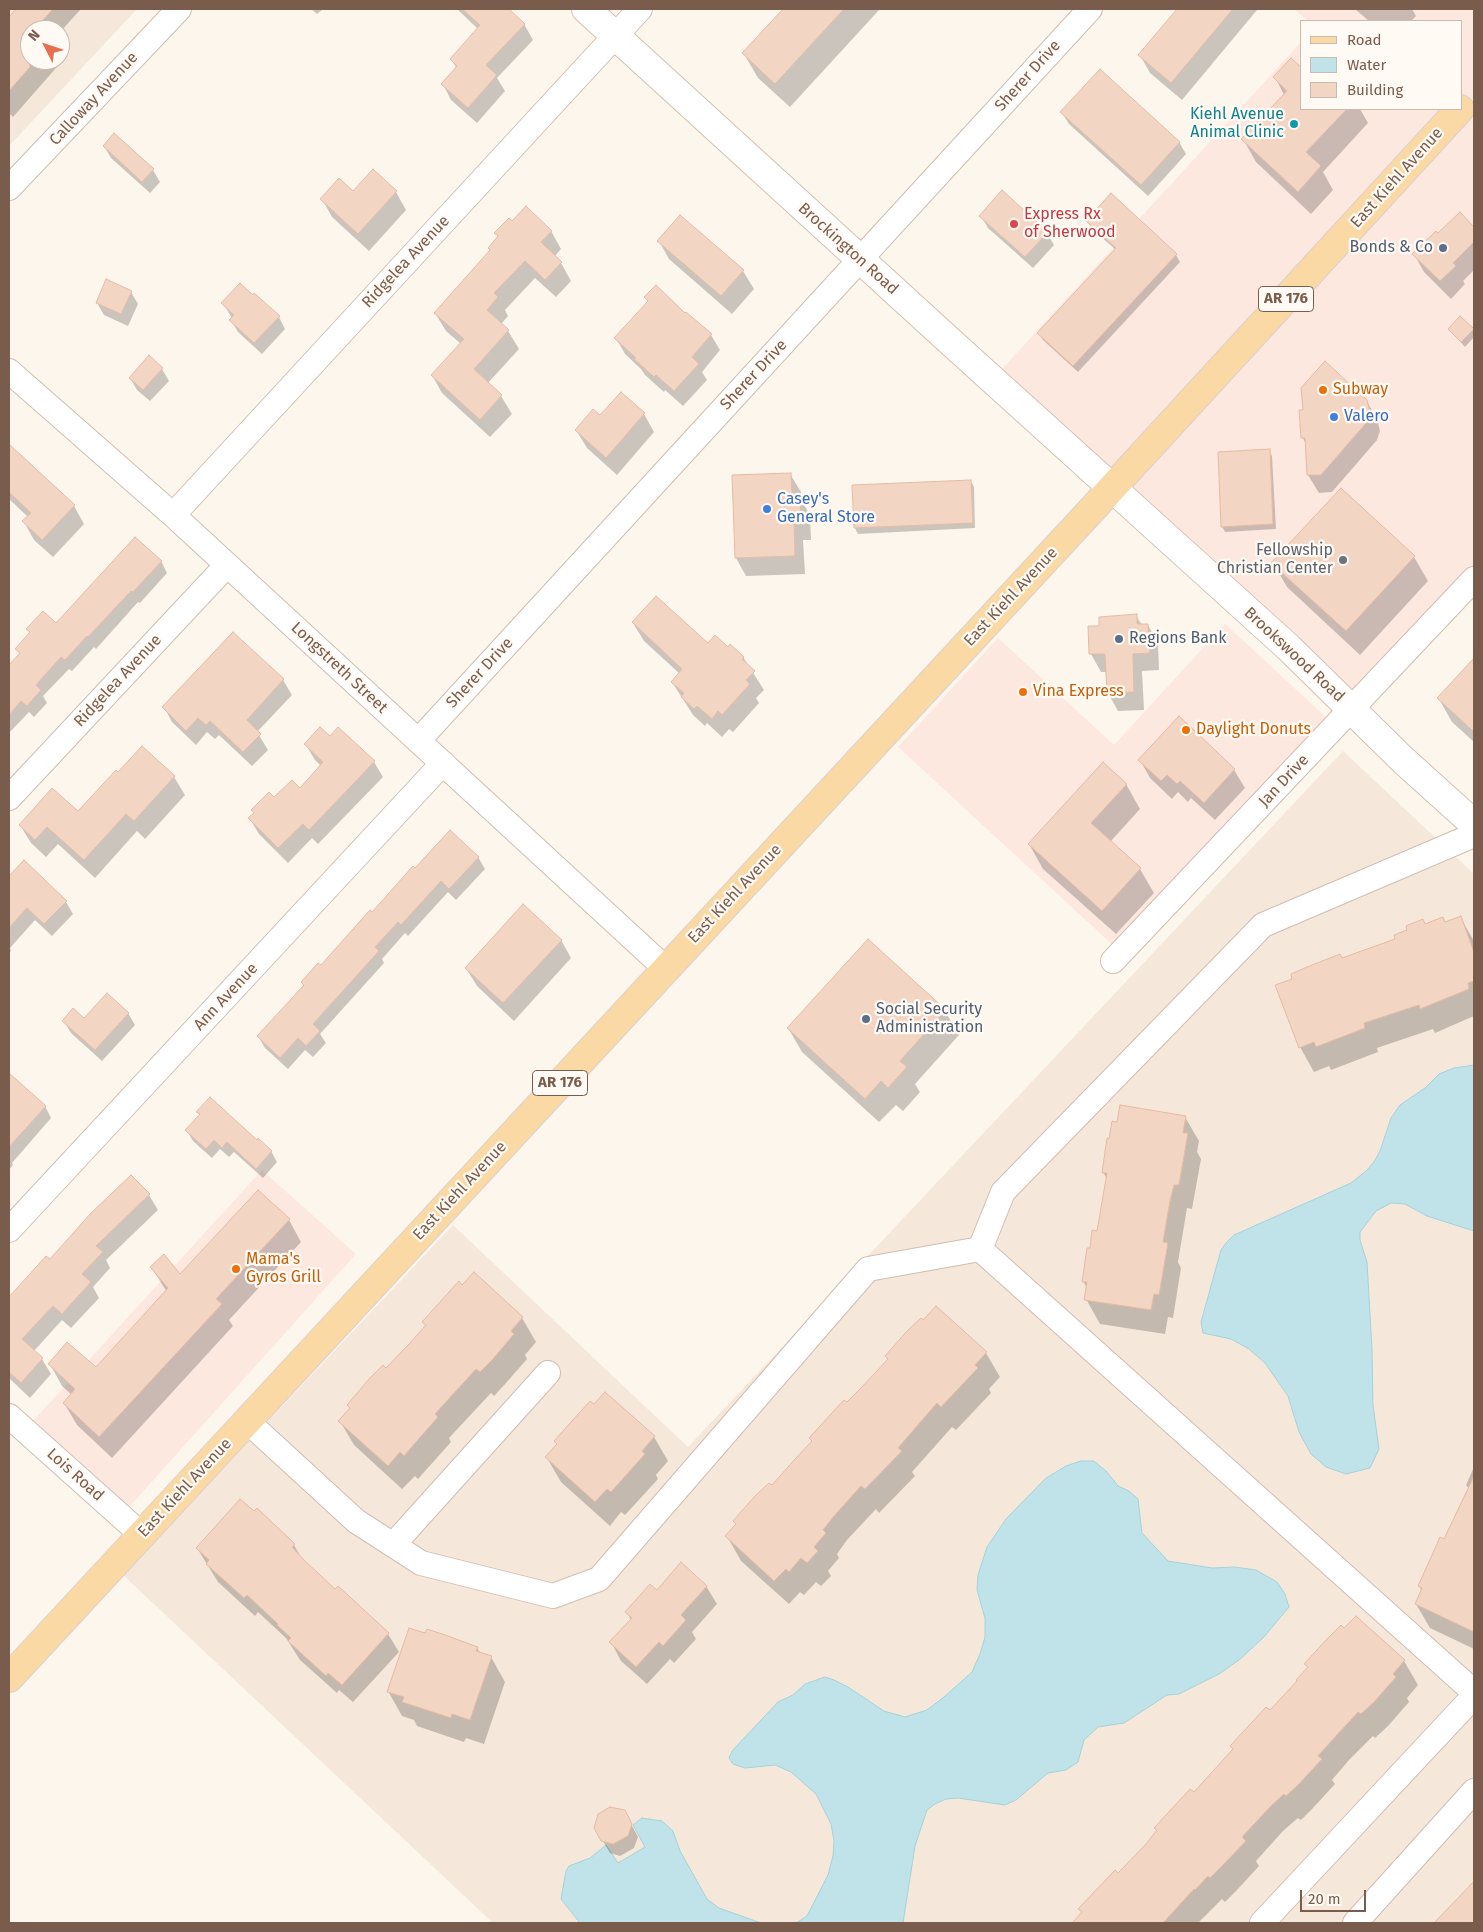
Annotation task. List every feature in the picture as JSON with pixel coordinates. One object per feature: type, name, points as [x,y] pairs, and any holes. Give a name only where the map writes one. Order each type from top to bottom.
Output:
[{"type":"main road","name":"Brockington Road","points":[[586,9],[1050,431],[1111,489]]},
{"type":"main road","name":"East Kiehl Avenue","points":[[1463,106],[1474,93]]},
{"type":"main road","name":"East Kiehl Avenue","points":[[9,1678],[1111,489],[1459,110]]},
{"type":"main road","name":"Brookswood Road","points":[[1111,489],[1288,648],[1351,710],[1474,824]]},
{"type":"street","name":"Calloway Avenue","points":[[9,188],[179,9]]},
{"type":"street","name":"Ridgelea Avenue","points":[[173,515],[640,9]]},
{"type":"street","name":"Sherer Drive","points":[[418,741],[1090,9]]},
{"type":"street","name":"Longstreth Street","points":[[9,371],[173,515],[666,969]]},
{"type":"street","name":"Ridgelea Avenue","points":[[9,798],[227,565]]},
{"type":"street","name":"Jan Drive","points":[[1113,961],[1474,579]]},
{"type":"street","name":"Ann Avenue","points":[[9,1230],[443,764]]},
{"type":"street","points":[[980,1249],[1003,1192],[1263,925],[1474,836]]},
{"type":"street","points":[[247,1421],[356,1521],[421,1563],[553,1596],[599,1578],[868,1269],[980,1249]]},
{"type":"street","points":[[980,1249],[1474,1694],[1262,1923]]},
{"type":"street","points":[[393,1545],[548,1373]]},
{"type":"street","name":"Lois Road","points":[[9,1416],[142,1535]]},
{"type":"street","points":[[1355,1923],[1474,1791]]},
{"type":"shaded area","points":[[9,9],[137,9],[9,146]]},
{"type":"shaded area","points":[[1294,9],[1474,9],[1474,590],[1358,717],[992,380],[1300,43],[1300,110],[1463,110],[1463,20],[1307,20]]},
{"type":"shaded area","points":[[1225,624],[1339,729],[1128,959],[898,747],[998,638],[1114,745]]},
{"type":"shaded area","points":[[1343,751],[1474,874],[1474,1923],[493,1923],[123,1575],[453,1225],[688,1447]]},
{"type":"shaded area","points":[[262,1170],[356,1254],[121,1516],[25,1430]]},
{"type":"water","points":[[1474,1065],[1474,1231],[1427,1216],[1405,1204],[1391,1203],[1376,1211],[1360,1232],[1360,1240],[1367,1262],[1373,1405],[1379,1449],[1370,1468],[1346,1474],[1326,1467],[1311,1454],[1299,1432],[1288,1396],[1265,1363],[1249,1349],[1231,1339],[1203,1333],[1201,1322],[1221,1250],[1234,1235],[1351,1183],[1374,1162],[1380,1151],[1391,1118],[1400,1105],[1425,1088],[1439,1074],[1454,1068]]},
{"type":"water","points":[[1081,1461],[1094,1461],[1107,1472],[1118,1486],[1129,1491],[1138,1499],[1142,1533],[1168,1561],[1212,1568],[1235,1567],[1256,1570],[1277,1582],[1285,1594],[1289,1607],[1263,1638],[1239,1660],[1219,1674],[1179,1694],[1167,1695],[1124,1723],[1098,1727],[1084,1740],[1078,1762],[1066,1770],[1048,1773],[1016,1800],[1005,1805],[958,1798],[946,1799],[927,1810],[915,1846],[903,1923],[796,1923],[807,1916],[828,1875],[833,1856],[834,1841],[831,1824],[816,1794],[791,1772],[775,1765],[745,1768],[733,1764],[729,1758],[732,1751],[778,1702],[793,1695],[805,1684],[825,1677],[848,1687],[884,1711],[905,1717],[927,1710],[944,1697],[972,1672],[985,1637],[985,1618],[977,1590],[978,1575],[987,1547],[1006,1519],[1046,1478],[1066,1466]]},
{"type":"water","points":[[642,1818],[662,1821],[673,1831],[680,1851],[707,1899],[719,1908],[761,1923],[580,1923],[561,1899],[566,1871],[569,1866],[590,1858],[606,1845],[618,1863],[645,1847],[633,1825]]},
{"type":"building","points":[[16,9],[53,9],[43,20],[20,20],[20,70],[27,70],[9,91],[9,17]]},
{"type":"building","points":[[462,9],[509,9],[525,24],[486,65],[497,75],[468,108],[441,84],[457,66],[450,59],[480,25]]},
{"type":"building","points":[[783,9],[844,9],[775,84],[742,53]]},
{"type":"building","points":[[1177,9],[1233,9],[1171,83],[1138,55]]},
{"type":"building","name":"Kiehl Avenue Animal Clinic","points":[[1291,58],[1300,66],[1300,110],[1346,110],[1306,152],[1321,166],[1298,192],[1241,139],[1287,91],[1273,77]]},
{"type":"building","points":[[1100,69],[1180,142],[1141,185],[1060,112]]},
{"type":"building","points":[[114,133],[154,169],[142,182],[103,146]]},
{"type":"building","points":[[373,169],[397,191],[358,234],[320,199],[339,178],[353,191]]},
{"type":"building","name":"Express Rx of Sherwood","points":[[1002,190],[1048,232],[1025,257],[979,216]]},
{"type":"building","points":[[1111,193],[1177,254],[1073,366],[1037,333],[1116,248],[1086,221]]},
{"type":"building","points":[[526,206],[552,231],[541,242],[562,262],[545,280],[525,261],[494,293],[498,297],[487,310],[509,330],[474,369],[502,395],[480,420],[431,375],[464,339],[434,313],[490,250],[488,248],[498,236],[494,233],[509,218],[512,221]]},
{"type":"building","name":"Bonds & Co","points":[[1460,212],[1474,227],[1474,242],[1453,263],[1456,266],[1440,281],[1412,254],[1436,231],[1438,233]]},
{"type":"building","points":[[680,215],[744,270],[721,296],[657,241]]},
{"type":"building","points":[[106,279],[132,291],[121,314],[96,303]]},
{"type":"building","points":[[240,283],[280,316],[254,343],[229,320],[234,315],[221,303]]},
{"type":"building","points":[[656,285],[685,313],[712,334],[692,357],[699,364],[674,391],[656,375],[654,377],[614,338],[648,301],[644,297]]},
{"type":"building","points":[[1460,316],[1474,329],[1461,342],[1448,329]]},
{"type":"building","points":[[149,355],[163,368],[143,390],[129,378]]},
{"type":"building","name":"Valero","points":[[1325,361],[1367,400],[1370,412],[1367,422],[1321,475],[1307,475],[1305,438],[1301,438],[1299,410],[1303,410],[1301,388]]},
{"type":"building","points":[[621,392],[645,413],[606,458],[575,430],[593,409],[600,415]]},
{"type":"building","points":[[9,444],[75,505],[42,540],[22,521],[31,513],[9,492]]},
{"type":"building","points":[[1270,449],[1273,524],[1221,527],[1218,452]]},
{"type":"building","name":"Casey's General Store","points":[[791,473],[792,495],[800,495],[801,522],[794,522],[795,556],[735,558],[732,475]]},
{"type":"building","points":[[971,480],[973,523],[854,528],[852,485]]},
{"type":"building","name":"Fellowship Christian Center","points":[[1341,488],[1415,556],[1346,631],[1271,563]]},
{"type":"building","points":[[135,537],[162,561],[65,660],[61,657],[36,685],[41,690],[27,706],[21,701],[9,715],[9,665],[20,653],[15,649],[30,632],[26,629],[43,611],[56,623]]},
{"type":"building","points":[[656,596],[708,643],[715,635],[728,647],[730,644],[755,671],[746,680],[750,684],[722,715],[718,711],[712,719],[697,706],[694,709],[681,697],[684,693],[671,682],[682,669],[632,622]]},
{"type":"building","name":"Regions Bank","points":[[1137,614],[1137,624],[1148,624],[1150,653],[1133,654],[1134,692],[1107,693],[1105,654],[1089,654],[1088,626],[1099,626],[1099,617]]},
{"type":"building","points":[[233,632],[284,679],[247,720],[261,734],[243,752],[210,721],[206,725],[198,718],[186,731],[162,707]]},
{"type":"building","points":[[1474,658],[1474,732],[1437,698]]},
{"type":"building","points":[[1179,716],[1235,769],[1204,803],[1180,781],[1177,784],[1167,775],[1161,781],[1138,760]]},
{"type":"building","points":[[320,727],[330,736],[338,727],[375,761],[309,830],[303,824],[278,848],[248,818],[254,813],[251,810],[269,792],[274,797],[292,780],[300,788],[323,762],[304,744]]},
{"type":"building","points":[[142,746],[175,776],[134,821],[126,814],[84,860],[47,827],[35,840],[19,825],[52,788],[78,811],[116,770],[118,772]]},
{"type":"building","points":[[1103,762],[1127,784],[1091,823],[1141,868],[1102,911],[1028,844]]},
{"type":"building","points":[[450,830],[479,857],[449,889],[441,881],[401,925],[398,922],[375,947],[379,951],[313,1024],[320,1031],[306,1046],[298,1038],[280,1058],[257,1036],[304,985],[301,982],[318,963],[321,965],[370,910],[372,912],[413,866],[415,868]]},
{"type":"building","points":[[24,860],[67,901],[44,924],[27,908],[9,928],[9,876]]},
{"type":"building","points":[[523,904],[562,940],[503,1003],[465,968]]},
{"type":"building","points":[[1461,916],[1474,952],[1474,981],[1468,983],[1469,989],[1420,1009],[1419,1005],[1364,1023],[1365,1028],[1316,1047],[1314,1042],[1299,1048],[1275,985],[1292,979],[1291,974],[1340,954],[1342,958],[1395,939],[1394,935],[1407,930],[1406,926],[1423,919],[1425,924],[1443,917],[1445,922]]},
{"type":"building","name":"Social Security Administration","points":[[868,939],[946,1010],[900,1061],[907,1067],[888,1088],[881,1081],[865,1099],[787,1028]]},
{"type":"building","points":[[107,993],[129,1013],[95,1050],[62,1021],[73,1008],[84,1018]]},
{"type":"building","points":[[9,1073],[46,1106],[9,1147]]},
{"type":"building","points":[[210,1097],[257,1140],[258,1138],[272,1151],[256,1169],[227,1142],[222,1148],[214,1140],[206,1149],[185,1130],[200,1114],[196,1112]]},
{"type":"building","points":[[1120,1105],[1186,1116],[1183,1133],[1188,1133],[1179,1185],[1174,1185],[1170,1201],[1163,1242],[1168,1243],[1159,1295],[1154,1294],[1151,1310],[1084,1300],[1087,1282],[1082,1282],[1087,1248],[1090,1248],[1092,1230],[1097,1231],[1107,1173],[1102,1173],[1107,1138],[1109,1139],[1112,1121],[1117,1122]]},
{"type":"building","points":[[131,1175],[150,1194],[96,1246],[103,1252],[82,1274],[91,1282],[62,1314],[53,1306],[22,1339],[43,1358],[21,1383],[9,1372],[9,1297],[46,1256],[50,1259],[91,1213]]},
{"type":"building","points":[[258,1190],[290,1219],[216,1299],[222,1304],[99,1437],[63,1403],[75,1389],[48,1364],[67,1342],[96,1367],[168,1288],[150,1267],[164,1254],[180,1274]]},
{"type":"building","points":[[474,1272],[523,1317],[511,1331],[514,1334],[493,1359],[480,1372],[476,1369],[435,1414],[438,1417],[404,1456],[400,1452],[388,1466],[338,1421],[350,1408],[347,1405],[370,1378],[383,1365],[386,1368],[426,1325],[422,1322],[459,1281],[462,1285]]},
{"type":"building","points":[[936,1306],[987,1352],[975,1365],[978,1368],[941,1407],[937,1403],[898,1448],[902,1451],[865,1489],[861,1486],[834,1516],[823,1530],[826,1533],[814,1547],[818,1551],[807,1563],[801,1558],[789,1572],[786,1569],[774,1581],[725,1536],[736,1524],[733,1521],[769,1483],[772,1485],[812,1441],[809,1438],[844,1400],[847,1402],[888,1359],[885,1356],[907,1331],[921,1318],[923,1320]]},
{"type":"building","points":[[605,1392],[655,1436],[642,1451],[645,1454],[611,1492],[607,1489],[595,1502],[545,1457],[557,1444],[554,1441],[590,1401],[594,1404]]},
{"type":"building","points":[[1474,1476],[1474,1632],[1415,1604],[1422,1588],[1418,1586],[1440,1537],[1444,1539]]},
{"type":"building","points":[[240,1499],[254,1511],[257,1508],[295,1544],[292,1547],[304,1560],[335,1589],[338,1586],[389,1633],[342,1685],[328,1673],[326,1676],[288,1641],[291,1638],[278,1624],[247,1595],[244,1598],[206,1564],[209,1560],[196,1548]]},
{"type":"building","points":[[681,1562],[707,1586],[681,1615],[686,1620],[663,1646],[659,1642],[636,1667],[609,1642],[632,1618],[625,1612],[650,1584],[657,1590]]},
{"type":"building","points":[[1356,1616],[1405,1660],[1393,1674],[1396,1677],[1374,1702],[1361,1714],[1358,1712],[1336,1736],[1318,1756],[1322,1759],[1299,1784],[1270,1807],[1242,1837],[1246,1841],[1210,1878],[1208,1876],[1194,1889],[1163,1923],[1072,1923],[1082,1912],[1078,1909],[1115,1870],[1118,1873],[1146,1844],[1157,1830],[1154,1828],[1190,1789],[1194,1792],[1233,1749],[1230,1746],[1266,1707],[1270,1710],[1297,1681],[1308,1667],[1304,1664],[1327,1639],[1341,1625],[1344,1628]]},
{"type":"building","points":[[409,1628],[425,1633],[427,1629],[445,1635],[478,1647],[476,1651],[492,1656],[470,1720],[452,1714],[451,1718],[402,1702],[404,1697],[387,1692]]},
{"type":"building","points":[[610,1807],[625,1810],[632,1824],[628,1836],[613,1844],[601,1841],[594,1828],[598,1814]]},
{"type":"building","points":[[1474,1881],[1474,1923],[1434,1923],[1459,1897]]},
{"type":"place","name":"Kiehl Avenue Animal Clinic","points":[[1294,124]]},
{"type":"place","name":"Express Rx of Sherwood","points":[[1014,224]]},
{"type":"place","name":"Bonds & Co","points":[[1443,248]]},
{"type":"place","name":"Subway","points":[[1323,390]]},
{"type":"place","name":"Valero","points":[[1334,417]]},
{"type":"place","name":"Casey's General Store","points":[[767,509]]},
{"type":"place","name":"Fellowship Christian Center","points":[[1343,560]]},
{"type":"place","name":"Regions Bank","points":[[1119,639]]},
{"type":"place","name":"Vina Express","points":[[1023,692]]},
{"type":"place","name":"Daylight Donuts","points":[[1186,730]]},
{"type":"place","name":"Social Security Administration","points":[[866,1019]]},
{"type":"place","name":"Mama's Gyros Grill","points":[[236,1269]]}]
